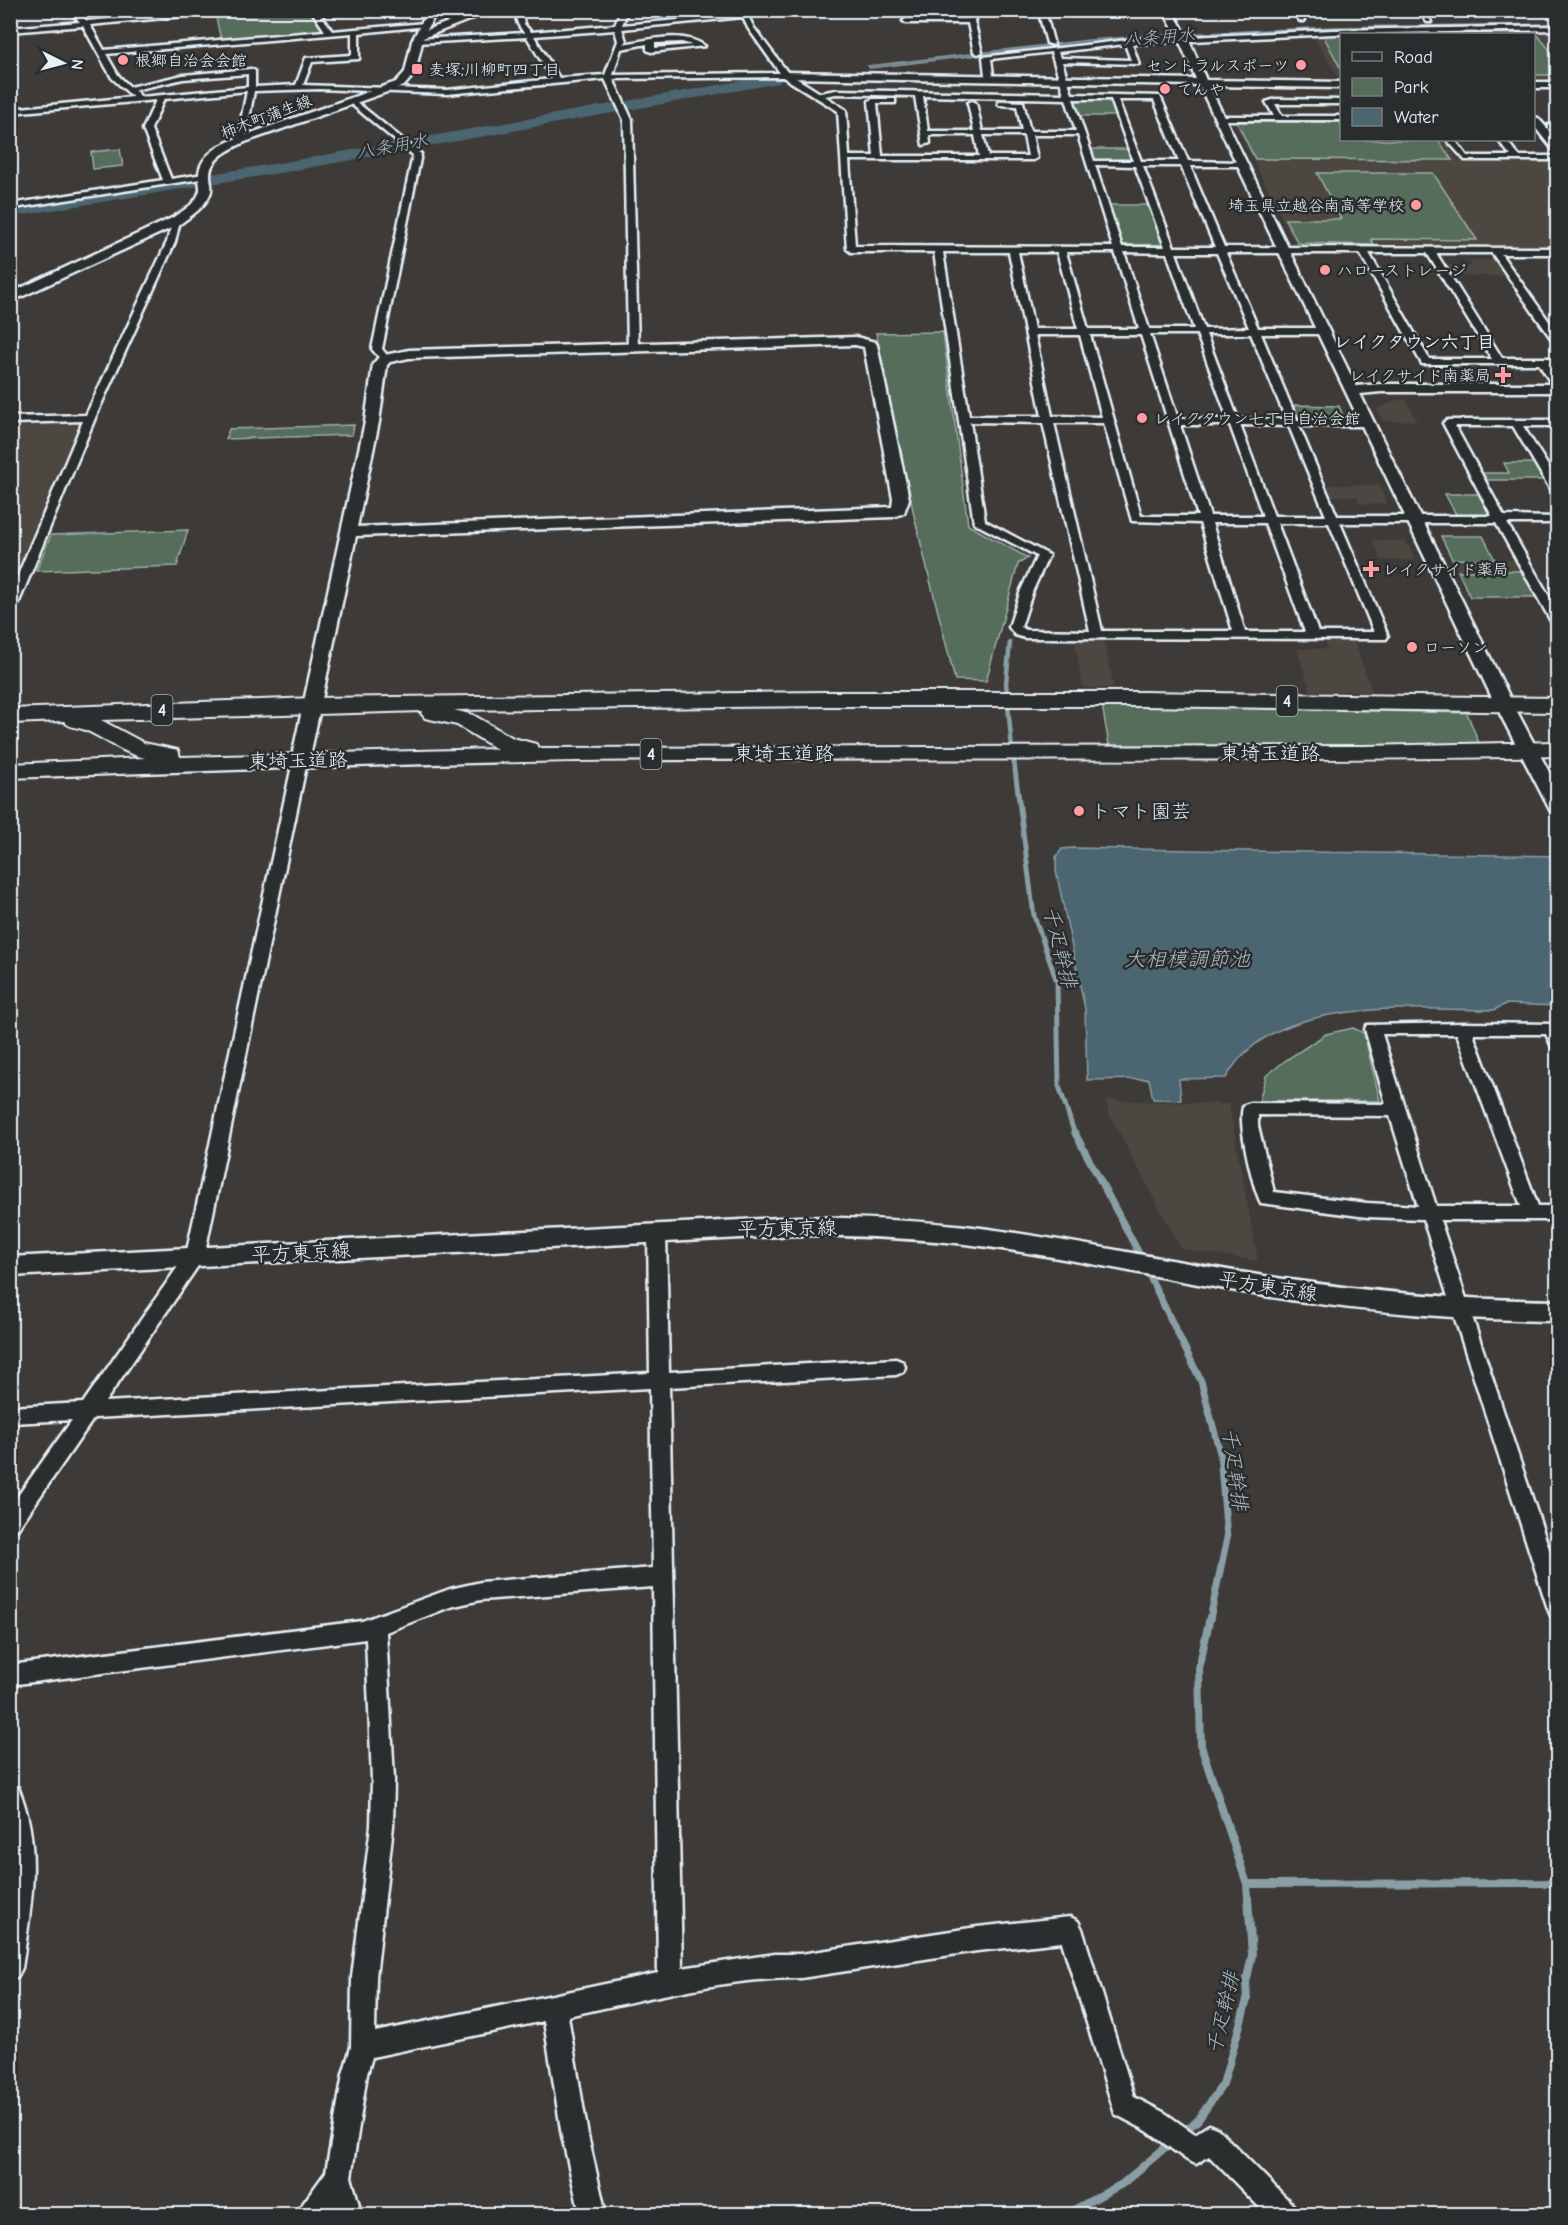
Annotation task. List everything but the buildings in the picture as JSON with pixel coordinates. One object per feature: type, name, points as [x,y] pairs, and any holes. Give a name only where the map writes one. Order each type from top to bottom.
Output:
[{"type":"highway","name":"4","points":[[21,716],[313,705],[654,700],[1009,699],[1557,705]]},
{"type":"highway","name":"4","points":[[313,705],[353,713],[422,712],[448,715],[465,720],[504,743],[538,751],[578,754]]},
{"type":"highway","name":"4","points":[[21,716],[60,717],[97,725],[133,747],[147,752],[190,755],[252,753],[300,761]]},
{"type":"highway","name":"東埼玉道路","points":[[10,771],[578,754],[1364,753],[1557,749]]},
{"type":"street","points":[[10,30],[213,13],[212,10]]},
{"type":"street","points":[[314,10],[330,33]]},
{"type":"street","name":"柿木町蒲生線","points":[[10,298],[176,221],[198,205],[206,192],[205,179],[210,160],[226,147],[400,84],[410,73],[419,38],[433,10]]},
{"type":"street","points":[[419,38],[490,10]]},
{"type":"street","points":[[517,10],[521,24],[530,34],[557,81]]},
{"type":"street","points":[[625,10],[618,27],[622,40],[615,50],[615,62],[608,77],[628,120],[633,348]]},
{"type":"street","points":[[933,21],[937,10]]},
{"type":"street","points":[[975,10],[971,21],[978,52]]},
{"type":"street","points":[[1041,10],[1205,519],[1240,636]]},
{"type":"street","points":[[1167,10],[1504,704],[1557,808]]},
{"type":"street","points":[[1295,10],[1302,20]]},
{"type":"street","points":[[1421,10],[1429,21]]},
{"type":"street","points":[[1551,10],[1557,17]]},
{"type":"street","points":[[74,11],[86,23],[115,76],[140,100]]},
{"type":"street","points":[[419,38],[530,34],[744,13],[751,28],[785,75],[816,96],[843,110],[851,249],[1557,251]]},
{"type":"street","points":[[906,21],[971,21]]},
{"type":"street","points":[[621,37],[671,32],[661,22]]},
{"type":"street","points":[[100,52],[425,25]]},
{"type":"street","points":[[989,75],[987,57],[1053,46],[1128,42],[1181,36],[1557,28]]},
{"type":"street","points":[[299,87],[309,60],[356,57],[355,31]]},
{"type":"street","points":[[658,34],[666,42]]},
{"type":"street","points":[[618,47],[651,43],[666,42],[689,39],[701,46],[651,50],[651,43]]},
{"type":"street","points":[[1058,60],[1137,62],[1128,42]]},
{"type":"street","points":[[130,88],[154,85],[183,77],[251,71],[252,84],[249,89],[242,140]]},
{"type":"street","points":[[785,75],[1340,83]]},
{"type":"street","points":[[10,111],[249,89],[299,87],[462,91],[608,77],[989,75],[1063,78]]},
{"type":"street","points":[[885,77],[887,93]]},
{"type":"street","points":[[1535,86],[1557,87]]},
{"type":"street","points":[[816,96],[836,92],[887,93],[972,103],[1020,104],[1033,158],[845,158]]},
{"type":"street","points":[[161,98],[147,129],[168,182]]},
{"type":"street","points":[[919,98],[929,158]]},
{"type":"street","points":[[879,158],[873,101],[919,98],[1156,99],[1382,636],[1025,634],[1018,632],[1015,627],[1031,576],[1043,555],[980,523],[938,249]]},
{"type":"street","points":[[1114,98],[1313,636]]},
{"type":"street","points":[[1279,118],[1270,102],[1276,100],[1340,102]]},
{"type":"street","points":[[354,102],[417,154],[378,349],[384,359]]},
{"type":"street","points":[[972,103],[984,158]]},
{"type":"street","points":[[1535,109],[1555,129]]},
{"type":"street","points":[[1218,118],[1340,118]]},
{"type":"street","points":[[1535,122],[1557,149]]},
{"type":"street","points":[[924,133],[1081,133]]},
{"type":"street","points":[[1452,141],[1465,158],[1557,158]]},
{"type":"street","points":[[1503,141],[1516,158]]},
{"type":"street","points":[[1090,163],[1241,164]]},
{"type":"street","points":[[17,206],[168,182],[205,179]]},
{"type":"street","points":[[10,609],[90,418],[171,242],[176,221]]},
{"type":"street","points":[[1013,249],[1048,420],[1097,634]]},
{"type":"street","points":[[1061,249],[1136,519],[1557,520]]},
{"type":"street","points":[[1363,250],[1426,362],[1557,361]]},
{"type":"street","points":[[1429,250],[1499,361]]},
{"type":"street","points":[[1494,250],[1557,342]]},
{"type":"street","points":[[1031,332],[1322,331]]},
{"type":"street","points":[[10,1524],[195,1257],[349,532],[377,394],[380,364],[384,359],[409,354],[856,341],[870,345],[901,499],[899,510],[876,514],[349,532]]},
{"type":"street","points":[[1542,362],[1557,387]]},
{"type":"street","points":[[1352,391],[1381,388],[1557,387]]},
{"type":"street","points":[[1352,391],[1557,394]]},
{"type":"street","points":[[10,420],[90,418]]},
{"type":"street","points":[[963,419],[1108,420]]},
{"type":"street","points":[[1173,422],[1368,423]]},
{"type":"street","points":[[1557,423],[1448,423],[1557,623]]},
{"type":"street","points":[[1516,423],[1557,492]]},
{"type":"street","points":[[1463,1028],[1532,1213]]},
{"type":"street","points":[[1557,1043],[1551,1029],[1373,1029],[1396,1110],[1557,1609]]},
{"type":"street","points":[[1396,1110],[1250,1109],[1250,1126],[1267,1198],[1367,1210],[1430,1213],[1557,1213]]},
{"type":"street","name":"平方東京線","points":[[10,1267],[800,1226],[874,1227],[981,1237],[1149,1267],[1356,1299],[1459,1307],[1557,1311]]},
{"type":"street","points":[[657,1233],[657,1379],[669,1982]]},
{"type":"street","points":[[10,1415],[896,1367]]},
{"type":"street","points":[[10,1675],[362,1631],[450,1598],[482,1591],[661,1576]]},
{"type":"street","points":[[346,2214],[346,2205],[338,2177],[355,2074],[363,2047],[364,1977],[382,1826],[383,1767],[377,1638],[374,1626]]},
{"type":"street","points":[[10,1795],[20,1827],[21,1895],[10,1968]]},
{"type":"street","points":[[363,2047],[669,1982],[775,1966],[801,1966],[977,1939],[1070,1929],[1124,2105],[1156,2122],[1197,2151],[1209,2138],[1284,2214]]},
{"type":"street","points":[[554,2007],[575,2136],[593,2214]]},
{"type":"street","points":[[311,2214],[338,2177]]},
{"type":"shaded area","points":[[1557,30],[1557,79],[1535,79],[1535,33],[1376,33]]},
{"type":"shaded area","points":[[1340,34],[1340,77],[1338,77],[1313,35]]},
{"type":"shaded area","name":"埼玉県立越谷南高等学校","points":[[1238,120],[1340,120],[1340,141],[1445,141],[1458,160],[1555,161],[1558,165],[1557,246],[1295,244],[1234,122]]},
{"type":"shaded area","points":[[1469,260],[1497,260],[1507,276],[1451,276],[1444,265],[1472,266]]},
{"type":"shaded area","points":[[1434,364],[1471,364],[1482,382],[1444,382]]},
{"type":"shaded area","points":[[1397,400],[1406,400],[1417,421],[1383,421],[1377,409]]},
{"type":"shaded area","points":[[81,422],[11,583],[11,424]]},
{"type":"shaded area","points":[[1326,485],[1379,485],[1387,504],[1360,504],[1357,496],[1330,496]]},
{"type":"shaded area","points":[[1373,540],[1406,541],[1415,560],[1381,560]]},
{"type":"shaded area","points":[[1452,559],[1516,560],[1522,571],[1458,571]]},
{"type":"shaded area","points":[[1074,640],[1104,640],[1114,688],[1083,688]]},
{"type":"shaded area","points":[[1325,640],[1354,640],[1372,692],[1310,691],[1297,649],[1327,649]]},
{"type":"shaded area","points":[[1106,1100],[1229,1104],[1258,1261],[1181,1249],[1108,1112]]},
{"type":"green space","points":[[311,11],[325,32],[208,42],[221,40],[215,13]]},
{"type":"green space","points":[[1446,32],[1536,33],[1557,59],[1557,75],[1535,75],[1535,33],[1397,33]]},
{"type":"green space","points":[[1323,35],[1340,35],[1340,67]]},
{"type":"green space","points":[[1075,100],[1110,101],[1116,116],[1080,116]]},
{"type":"green space","points":[[1237,122],[1340,122],[1340,141],[1439,141],[1452,160],[1255,159]]},
{"type":"green space","points":[[120,149],[123,166],[93,169],[91,152]]},
{"type":"green space","points":[[1091,149],[1128,149],[1132,160],[1100,162],[1095,160]]},
{"type":"green space","points":[[1317,173],[1433,173],[1477,240],[1371,239],[1374,245],[1298,243],[1285,219],[1341,219]]},
{"type":"green space","points":[[1109,205],[1149,205],[1164,245],[1123,245]]},
{"type":"green space","points":[[943,332],[968,525],[1028,558],[1018,564],[986,681],[955,680],[915,520],[876,333]]},
{"type":"green space","points":[[1294,405],[1339,406],[1345,421],[1299,420]]},
{"type":"green space","points":[[354,425],[352,435],[226,439],[229,429]]},
{"type":"green space","points":[[1504,463],[1534,463],[1543,480],[1484,480],[1480,473],[1509,473]]},
{"type":"green space","points":[[1445,494],[1479,494],[1490,514],[1457,516]]},
{"type":"green space","points":[[188,530],[177,566],[36,571],[51,535]]},
{"type":"green space","points":[[1441,536],[1483,536],[1495,560],[1452,559]]},
{"type":"green space","points":[[1458,571],[1522,571],[1536,597],[1470,597]]},
{"type":"green space","points":[[1102,705],[1467,713],[1479,743],[1436,747],[1109,745]]},
{"type":"green space","points":[[1353,1028],[1364,1033],[1380,1101],[1259,1101],[1266,1076],[1286,1060],[1326,1034]]},
{"type":"water","points":[[1558,24],[1547,27],[1335,30],[1189,36],[1186,34],[1333,27]]},
{"type":"water","points":[[1174,34],[1175,37],[1055,46],[870,68],[868,66],[1090,40]]},
{"type":"water","name":"大相模調節池","points":[[1062,849],[1557,856],[1557,1006],[1506,1004],[1494,1010],[1385,1009],[1309,1020],[1275,1032],[1247,1051],[1226,1078],[1179,1079],[1181,1100],[1153,1099],[1149,1079],[1087,1080],[1085,1009],[1056,871],[1056,857]]},
{"type":"waterway","points":[[979,10],[976,21],[982,51]]},
{"type":"waterway","name":"八条用水","points":[[10,212],[285,167],[774,80]]},
{"type":"waterway","name":"千疋幹排","points":[[1010,642],[1006,683],[1012,749]]},
{"type":"waterway","name":"千疋幹排","points":[[1012,747],[1034,916],[1057,982],[1059,1086],[1075,1135]]},
{"type":"waterway","name":"千疋幹排","points":[[1075,1133],[1142,1259]]},
{"type":"waterway","name":"千疋幹排","points":[[1146,1269],[1201,1381],[1220,1453],[1227,1538],[1210,1619]]},
{"type":"waterway","name":"千疋幹排","points":[[1210,1617],[1199,1668],[1201,1746],[1247,1884]]},
{"type":"waterway","points":[[1247,1884],[1558,1883]]},
{"type":"waterway","name":"千疋幹排","points":[[1181,2134],[1198,2120],[1223,2084],[1247,2000],[1246,1983],[1252,1955],[1247,1884]]},
{"type":"waterway","name":"千疋幹排","points":[[1066,2214],[1122,2184],[1174,2140]]},
{"type":"place","name":"根郷自治会会館","points":[[123,60]]},
{"type":"place","name":"セントラルスポーツ","points":[[1301,65]]},
{"type":"place","name":"麦塚;川柳町四丁目","points":[[417,69]]},
{"type":"place","name":"てんや","points":[[1165,89]]},
{"type":"place","name":"埼玉県立越谷南高等学校","points":[[1416,205]]},
{"type":"place","name":"ハローストレージ","points":[[1325,270]]},
{"type":"place","name":"レイクサイド南薬局","points":[[1503,375]]},
{"type":"place","name":"レイクタウン七丁目自治会館","points":[[1142,418]]},
{"type":"place","name":"レイクサイド薬局","points":[[1371,569]]},
{"type":"place","name":"ローソン","points":[[1412,647]]},
{"type":"place","name":"トマト園芸","points":[[1079,811]]},
{"type":"district","name":"レイクタウン六丁目","points":[[1414,342]]}]
